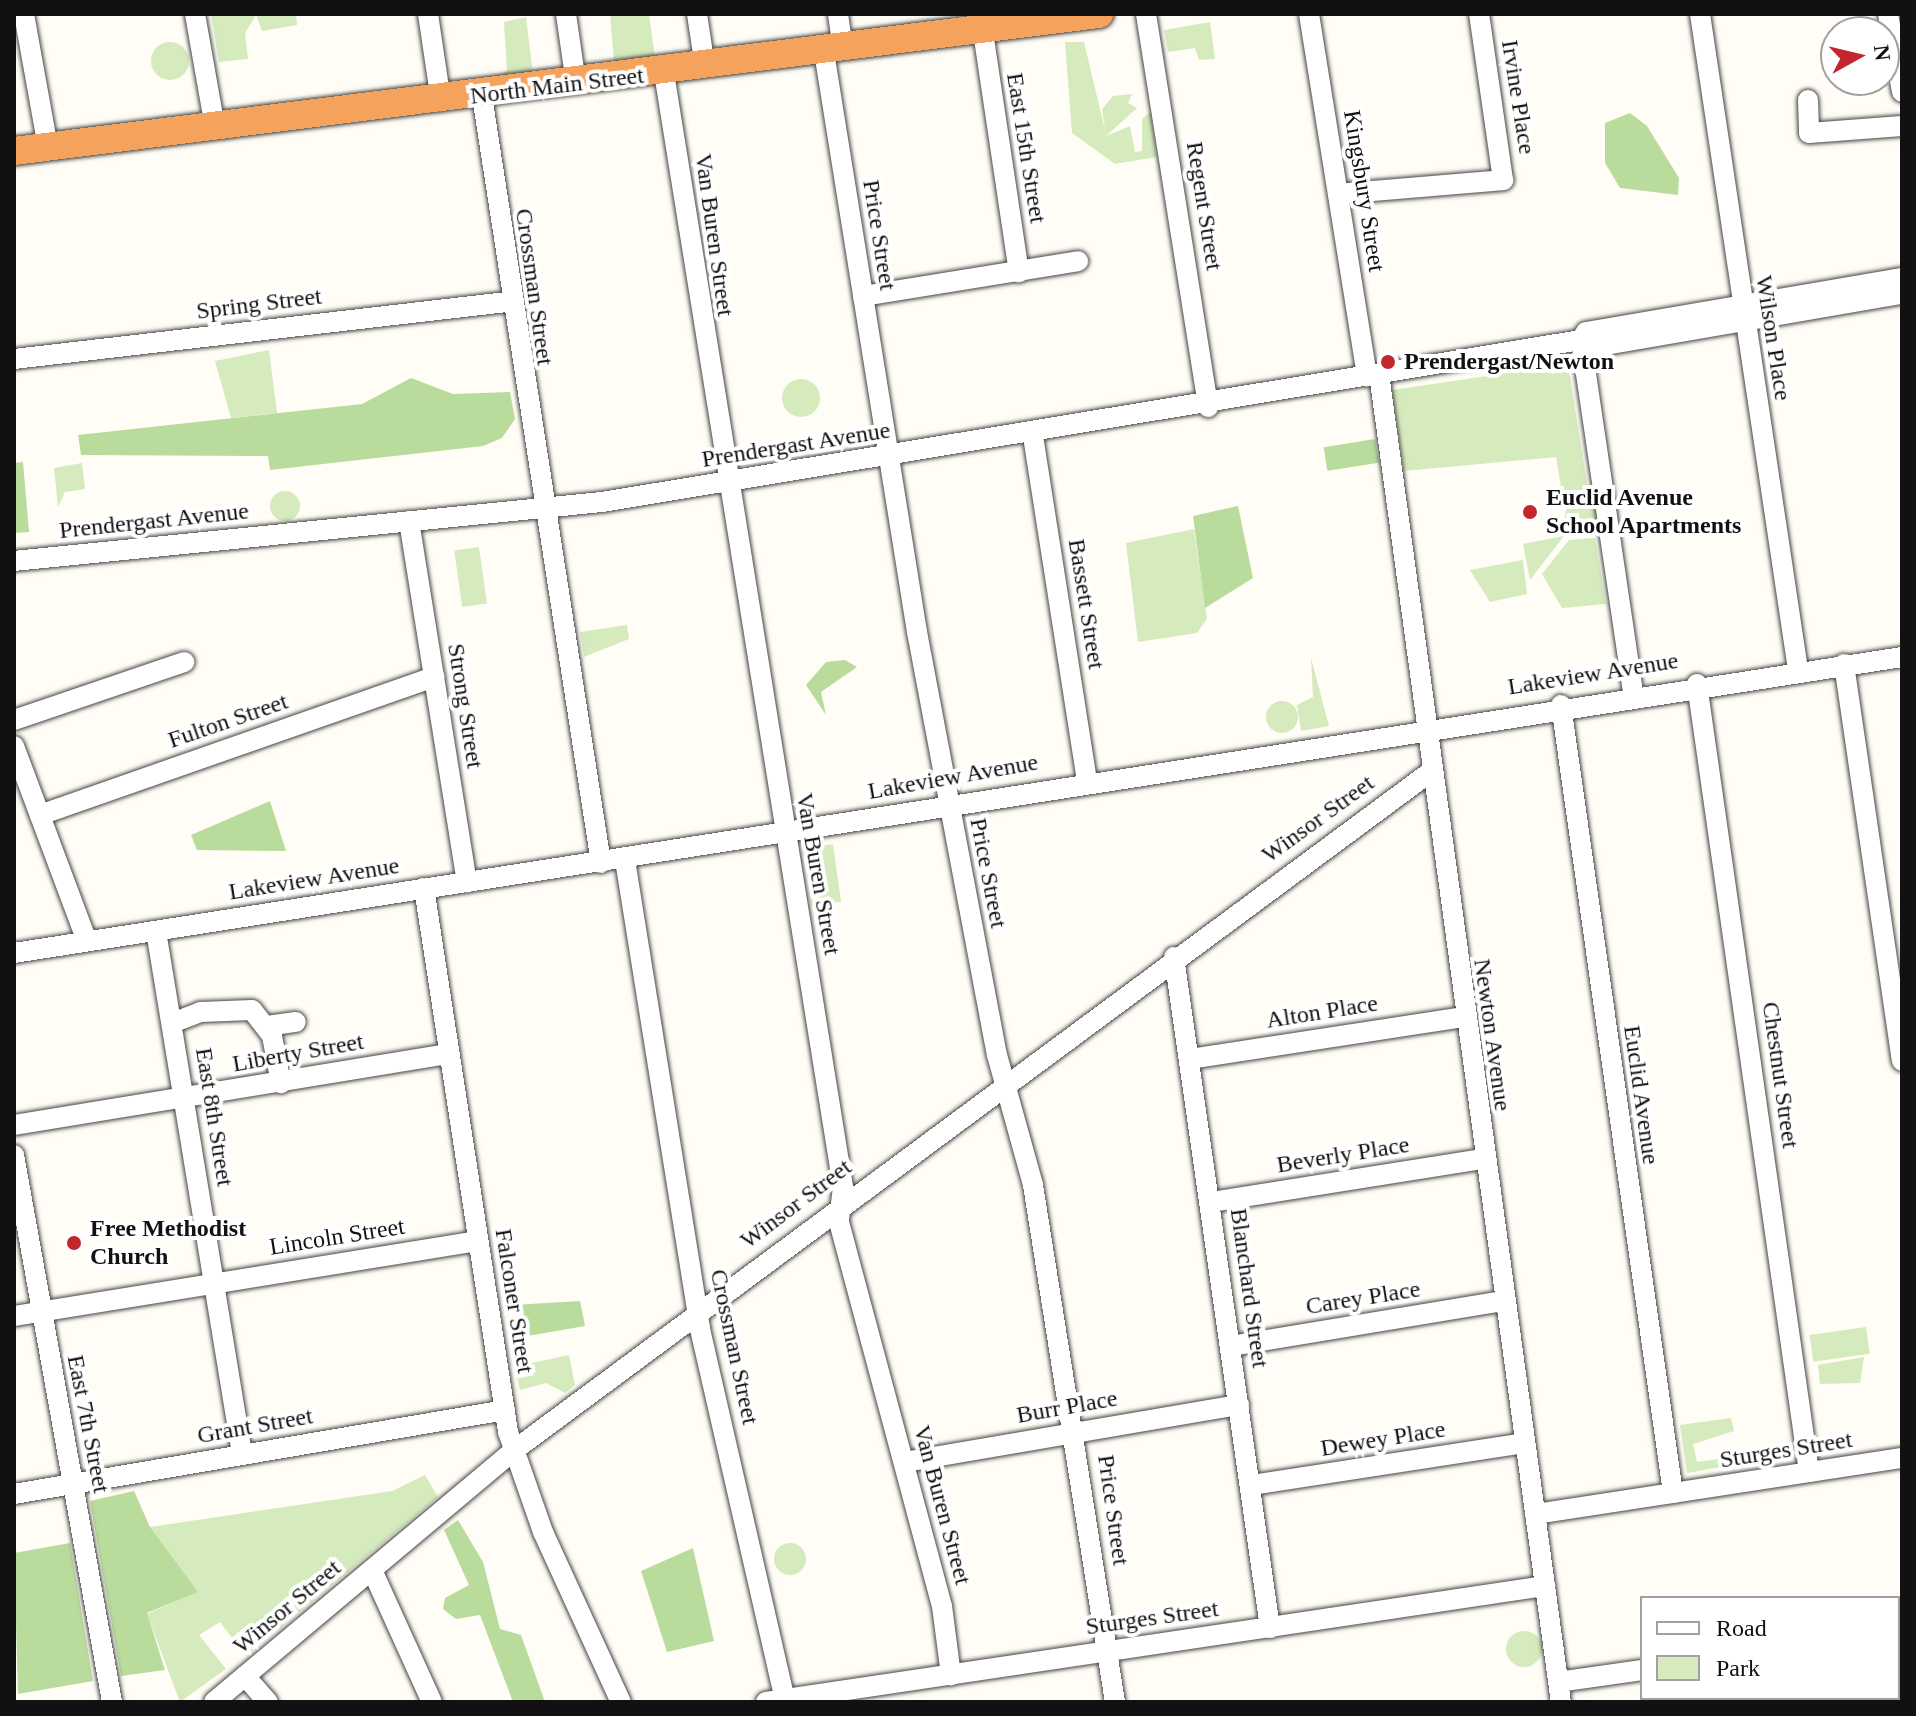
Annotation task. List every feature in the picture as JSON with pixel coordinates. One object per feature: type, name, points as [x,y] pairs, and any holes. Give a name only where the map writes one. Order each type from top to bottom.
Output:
[{"type":"highway","name":"North Main Street","points":[[14,151],[215,128],[439,89],[482,96],[983,32],[1022,20],[1099,14]]},
{"type":"street","points":[[24,14],[48,147]]},
{"type":"street","points":[[195,14],[215,128]]},
{"type":"street","points":[[428,14],[439,89]]},
{"type":"street","points":[[566,14],[576,83]]},
{"type":"street","points":[[697,14],[705,67]]},
{"type":"street","name":"Price Street","points":[[838,14],[833,50],[863,296],[888,456],[948,803],[1004,1081],[1033,1185],[1075,1432],[1115,1702]]},
{"type":"street","name":"Regent Street","points":[[1146,14],[1208,407]]},
{"type":"street","name":"Kingsbury Street","points":[[1309,14],[1338,194],[1373,375]]},
{"type":"street","name":"Irvine Place","points":[[1338,194],[1503,180],[1503,159],[1479,14]]},
{"type":"street","name":"Wilson Place","points":[[1700,14],[1798,670]]},
{"type":"street","points":[[1888,14],[1901,80]]},
{"type":"street","points":[[1898,14],[1902,50]]},
{"type":"street","name":"East 15th Street","points":[[983,32],[1019,272]]},
{"type":"street","name":"Van Buren Street","points":[[664,73],[725,482],[787,833],[842,1201],[839,1222],[942,1606],[951,1675]]},
{"type":"street","name":"Crossman Street","points":[[482,96],[538,485],[601,863]]},
{"type":"street","points":[[1808,100],[1809,133],[1902,126]]},
{"type":"street","points":[[863,296],[1078,261]]},
{"type":"street","points":[[1743,313],[1902,278]]},
{"type":"street","points":[[1743,313],[1902,294]]},
{"type":"street","name":"Spring Street","points":[[14,359],[510,302]]},
{"type":"street","name":"Prendergast Avenue","points":[[14,561],[410,529],[1033,436],[1581,340],[1594,347],[1743,313]]},
{"type":"street","points":[[1581,340],[1633,694]]},
{"type":"street","name":"Newton Avenue","points":[[1373,375],[1545,1586],[1566,1688]]},
{"type":"street","name":"Bassett Street","points":[[1033,436],[1087,781]]},
{"type":"street","name":"Strong Street","points":[[410,529],[467,882]]},
{"type":"street","name":"Lakeview Avenue","points":[[14,953],[424,888],[625,860],[1422,722],[1902,657]]},
{"type":"street","points":[[14,720],[184,662]]},
{"type":"street","points":[[1844,664],[1902,1061]]},
{"type":"street","name":"Fulton Street","points":[[40,815],[435,678]]},
{"type":"street","name":"Chestnut Street","points":[[1697,684],[1809,1472]]},
{"type":"street","name":"Euclid Avenue","points":[[1561,705],[1673,1493]]},
{"type":"street","points":[[14,746],[87,941]]},
{"type":"street","name":"Winsor Street","points":[[214,1702],[513,1451],[1004,1081],[1429,773]]},
{"type":"street","name":"Crossman Street","points":[[625,860],[697,1311],[775,1700]]},
{"type":"street","name":"Falconer Street","points":[[424,888],[513,1451],[621,1702]]},
{"type":"street","name":"East 8th Street","points":[[156,931],[242,1454]]},
{"type":"street","name":"Blanchard Street","points":[[1174,957],[1270,1628]]},
{"type":"street","points":[[172,1023],[238,1007],[267,1026],[296,1022]]},
{"type":"street","name":"Alton Place","points":[[1189,1059],[1463,1017]]},
{"type":"street","points":[[267,1026],[281,1083]]},
{"type":"street","name":"Liberty Street","points":[[14,1125],[449,1054]]},
{"type":"street","name":"East 7th Street","points":[[14,1155],[112,1702]]},
{"type":"street","name":"Beverly Place","points":[[1211,1202],[1483,1159]]},
{"type":"street","name":"Lincoln Street","points":[[14,1316],[478,1241]]},
{"type":"street","name":"Carey Place","points":[[1231,1346],[1504,1301]]},
{"type":"street","name":"Burr Place","points":[[905,1462],[1239,1405]]},
{"type":"street","name":"Grant Street","points":[[14,1494],[505,1410]]},
{"type":"street","name":"Dewey Place","points":[[1251,1485],[1524,1443]]},
{"type":"street","name":"Sturges Street","points":[[1535,1514],[1902,1458]]},
{"type":"street","points":[[372,1570],[432,1702]]},
{"type":"street","name":"Sturges Street","points":[[775,1700],[1545,1586]]},
{"type":"street","points":[[1566,1688],[1640,1670]]},
{"type":"street","points":[[245,1676],[268,1702]]},
{"type":"green space","points":[[211,14],[296,14],[297,25],[262,31],[256,15],[245,33],[248,59],[219,62]]},
{"type":"green space","points":[[610,14],[649,14],[655,57],[614,62]]},
{"type":"green space","points":[[526,17],[533,74],[497,78],[507,70],[504,22]]},
{"type":"green space","points":[[1210,22],[1215,59],[1199,60],[1195,48],[1168,52],[1164,30]]},
{"type":"green space","points":[[170,42],[183,48],[189,61],[183,74],[170,80],[157,74],[151,61],[157,48]]},
{"type":"green space","points":[[1065,42],[1084,42],[1105,130],[1102,109],[1113,96],[1132,94],[1128,103],[1137,108],[1106,136],[1130,126],[1135,152],[1142,151],[1142,119],[1151,112],[1156,157],[1115,164],[1072,133]]},
{"type":"green space","points":[[1630,113],[1647,126],[1679,178],[1678,195],[1620,188],[1605,163],[1605,123]]},
{"type":"green space","points":[[269,350],[277,413],[231,418],[215,361]]},
{"type":"green space","points":[[1568,364],[1588,489],[1562,493],[1556,457],[1404,471],[1392,390]]},
{"type":"green space","points":[[411,378],[453,394],[510,392],[515,419],[502,438],[483,446],[270,470],[268,456],[81,455],[78,435],[362,404]]},
{"type":"green space","points":[[801,379],[814,385],[820,398],[814,411],[801,417],[788,411],[782,398],[788,385]]},
{"type":"green space","points":[[1375,439],[1379,463],[1327,471],[1324,447]]},
{"type":"green space","points":[[23,462],[29,532],[14,533],[14,463]]},
{"type":"green space","points":[[82,463],[85,489],[65,492],[58,507],[54,468]]},
{"type":"green space","points":[[285,491],[296,495],[300,506],[296,517],[285,521],[274,517],[270,506],[274,495]]},
{"type":"green space","points":[[1581,500],[1592,505],[1597,516],[1592,527],[1581,532],[1570,527],[1565,516],[1570,505]]},
{"type":"green space","points":[[1238,506],[1253,578],[1205,608],[1193,516]]},
{"type":"green space","points":[[1194,529],[1207,619],[1197,633],[1138,642],[1126,543]]},
{"type":"green space","points":[[1564,536],[1530,580],[1523,544]]},
{"type":"green space","points":[[1595,538],[1606,604],[1562,608],[1542,574],[1569,540]]},
{"type":"green space","points":[[479,547],[487,603],[462,607],[454,550]]},
{"type":"green space","points":[[1523,560],[1527,594],[1490,602],[1470,570]]},
{"type":"green space","points":[[627,625],[629,639],[584,657],[580,632]]},
{"type":"green space","points":[[1311,658],[1329,726],[1301,731],[1297,705],[1313,697]]},
{"type":"green space","points":[[845,660],[857,667],[821,692],[826,715],[806,685],[826,662]]},
{"type":"green space","points":[[1282,701],[1294,705],[1298,717],[1294,729],[1282,733],[1270,729],[1266,717],[1270,705]]},
{"type":"green space","points":[[270,801],[286,851],[197,850],[191,835]]},
{"type":"green space","points":[[833,844],[841,901],[811,906],[803,848]]},
{"type":"green space","points":[[580,1301],[585,1326],[516,1338],[513,1305]]},
{"type":"green space","points":[[1866,1327],[1870,1354],[1813,1362],[1810,1335]]},
{"type":"green space","points":[[569,1355],[575,1385],[565,1393],[546,1383],[520,1390],[514,1367]]},
{"type":"green space","points":[[1864,1357],[1860,1383],[1820,1384],[1818,1365]]},
{"type":"green space","points":[[1731,1418],[1734,1431],[1693,1444],[1697,1462],[1725,1458],[1726,1466],[1687,1473],[1680,1425]]},
{"type":"green space","points":[[425,1475],[438,1497],[246,1656],[220,1622],[199,1635],[226,1669],[180,1702],[147,1614],[197,1592],[150,1527],[392,1491]]},
{"type":"green space","points":[[134,1491],[150,1527],[198,1592],[147,1613],[165,1670],[121,1676],[90,1501]]},
{"type":"green space","points":[[458,1520],[483,1562],[500,1629],[521,1635],[545,1702],[513,1702],[480,1615],[456,1619],[443,1609],[445,1598],[469,1585],[444,1530]]},
{"type":"green space","points":[[70,1543],[93,1681],[18,1694],[14,1553]]},
{"type":"green space","points":[[790,1543],[802,1547],[806,1559],[802,1571],[790,1575],[778,1571],[774,1559],[778,1547]]},
{"type":"green space","points":[[693,1548],[714,1641],[667,1652],[641,1571]]},
{"type":"green space","points":[[1524,1631],[1537,1636],[1542,1649],[1537,1662],[1524,1667],[1511,1662],[1506,1649],[1511,1636]]},
{"type":"place","name":"Prendergast/Newton","points":[[1388,362]]},
{"type":"place","name":"Euclid Avenue School Apartments","points":[[1530,512]]},
{"type":"place","name":"Free Methodist Church","points":[[74,1243]]}]
